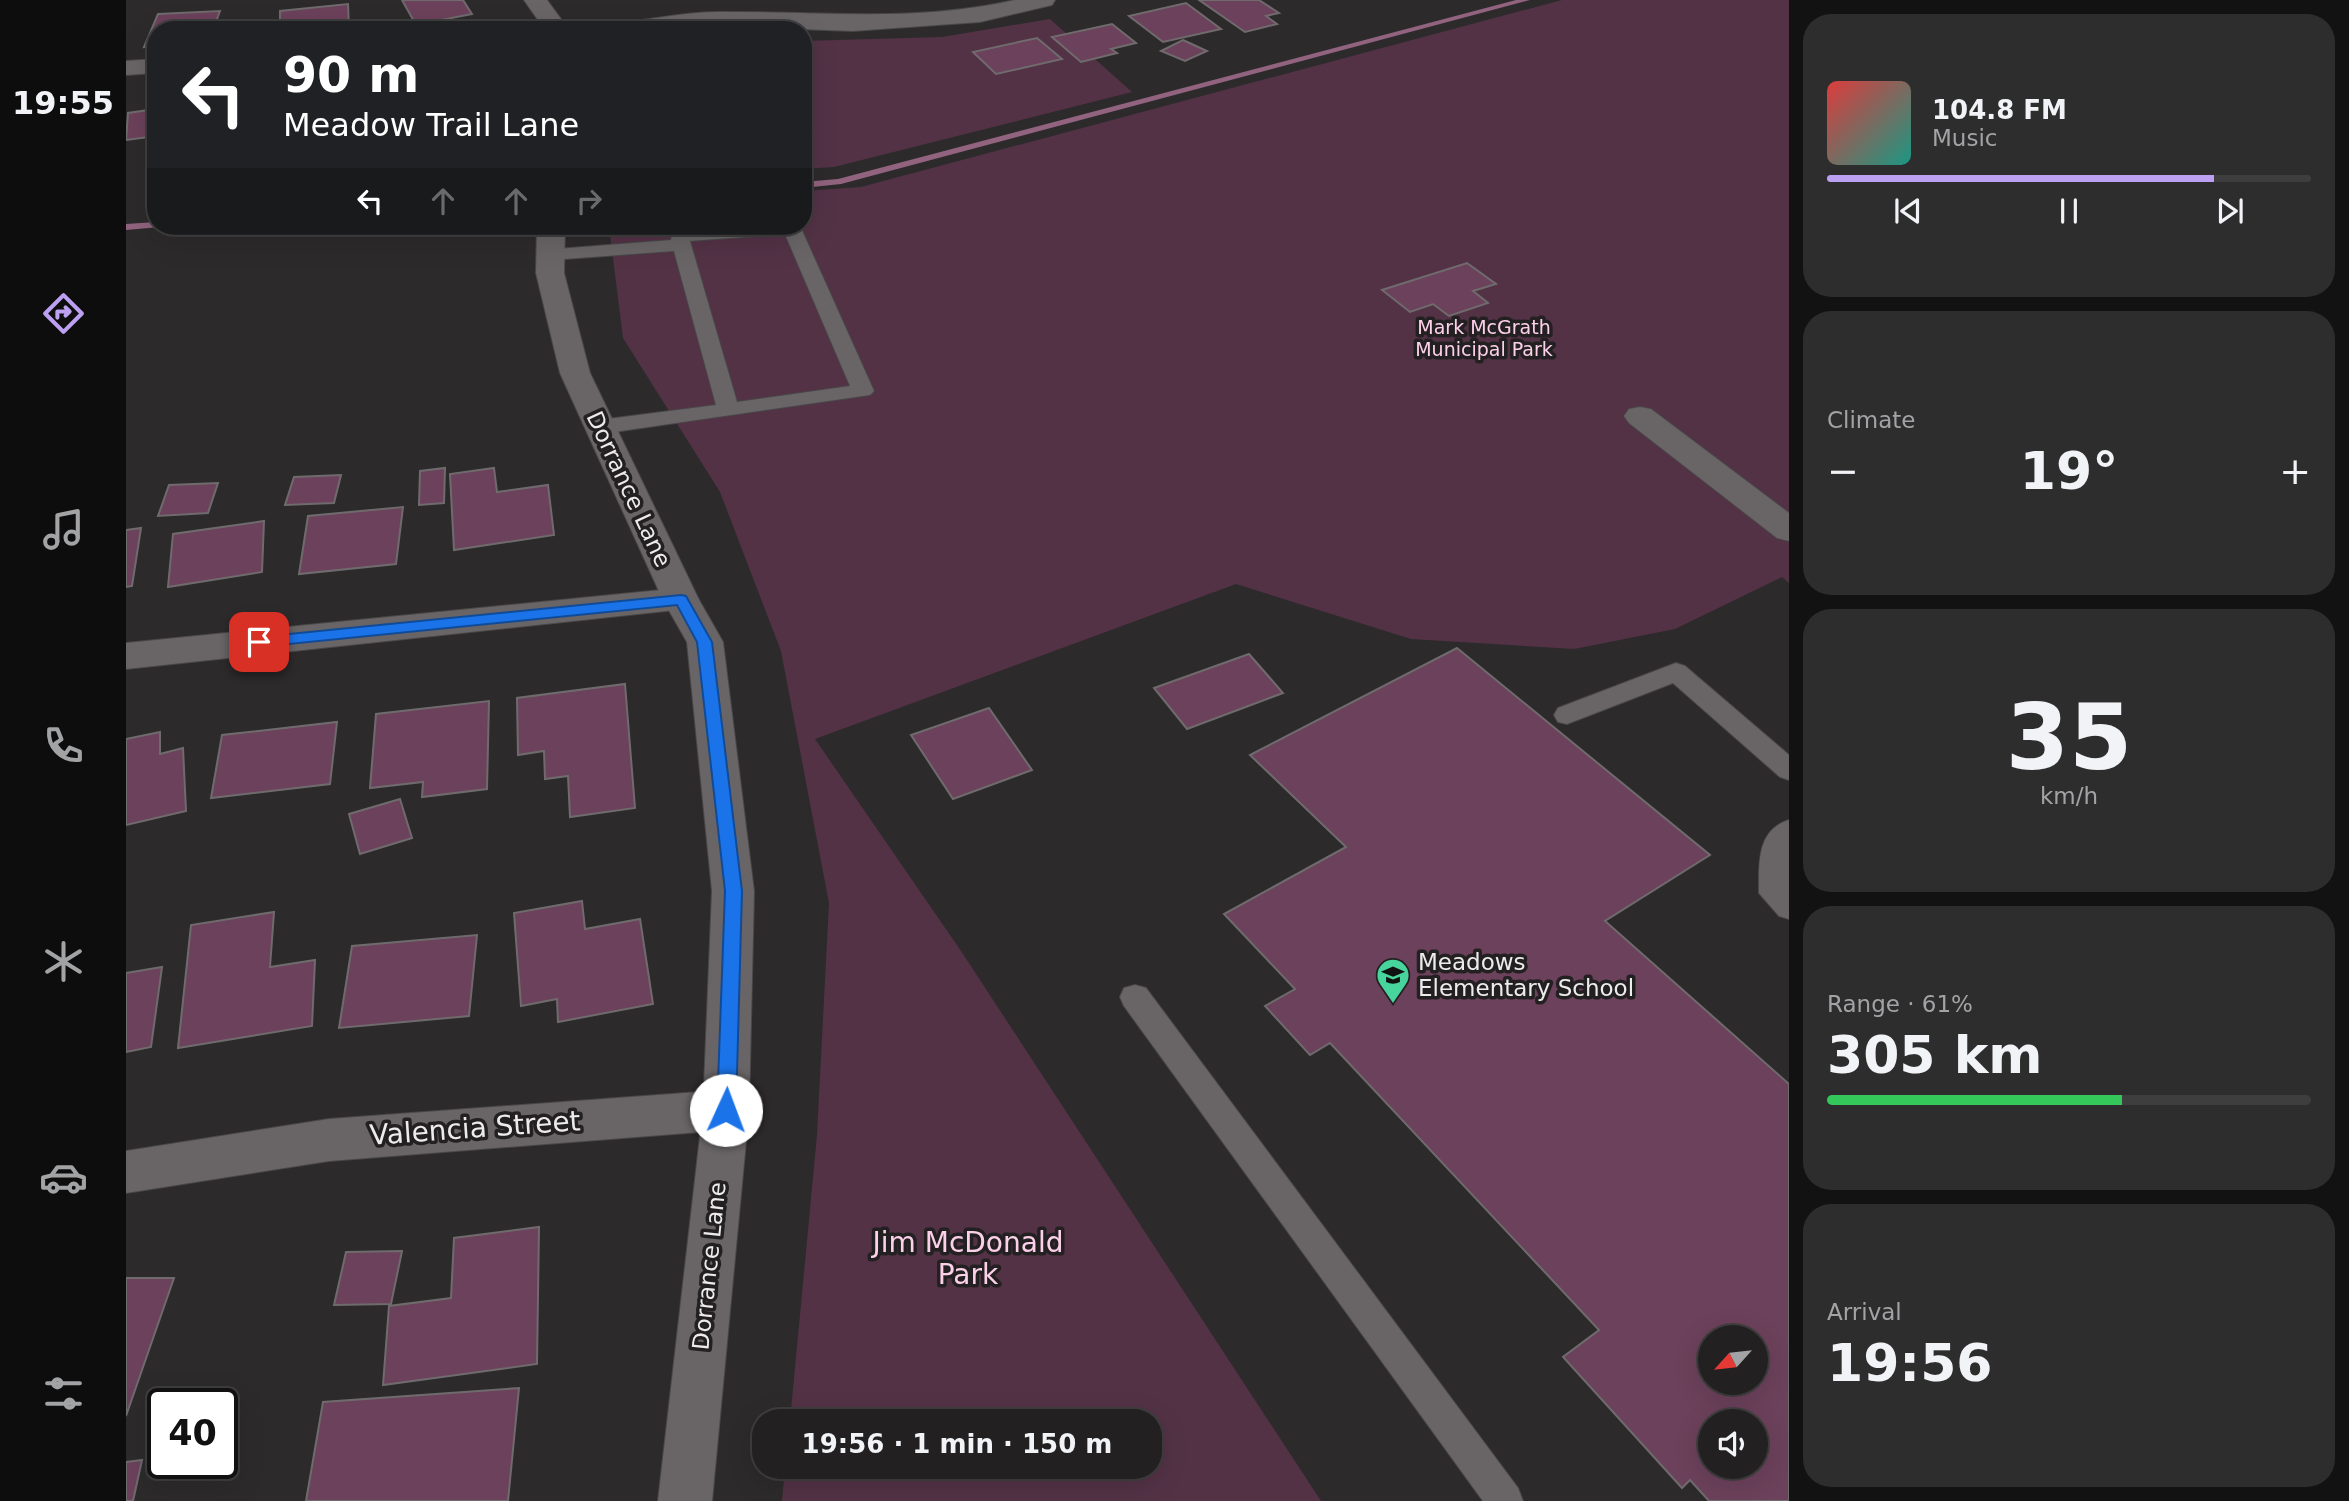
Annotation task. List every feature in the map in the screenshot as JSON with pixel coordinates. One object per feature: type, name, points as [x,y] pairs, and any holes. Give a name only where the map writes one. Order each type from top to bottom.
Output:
[{"type":"street","points":[[535,0],[550,21]]},
{"type":"street","points":[[961,0],[979,16]]},
{"type":"street","points":[[812,23],[853,24],[979,16],[1044,0]]},
{"type":"street","points":[[699,21],[770,21]]},
{"type":"street","points":[[126,68],[147,67]]},
{"type":"street","name":"Dorrance Lane","points":[[551,240],[550,273],[575,373],[681,600],[705,642],[733,891],[726,1110],[685,1501]]},
{"type":"street","points":[[1640,416],[1789,530]]},
{"type":"street","points":[[126,656],[681,600]]},
{"type":"street","name":"Valencia Street","points":[[126,1172],[328,1140],[726,1110]]},
{"type":"lane","points":[[692,235],[678,236],[728,409]]},
{"type":"lane","points":[[600,427],[863,391],[796,235]]},
{"type":"lane","points":[[551,240],[681,245]]},
{"type":"lane","points":[[1567,715],[1676,672],[1789,771]]},
{"type":"lane","points":[[1789,830],[1773,849],[1773,893],[1789,908]]},
{"type":"lane","points":[[1135,997],[1505,1501]]},
{"type":"green space","name":"Mark McGrath Municipal Park","points":[[1562,0],[1789,0],[1789,583],[1782,577],[1675,629],[1574,649],[1411,639],[1236,584],[815,739],[961,951],[1321,1501],[782,1501],[784,1479],[1162,1479],[1162,1409],[791,1409],[817,1135],[829,903],[781,651],[720,492],[623,338],[610,235],[812,235],[812,190],[861,187]]},
{"type":"green space","points":[[1050,19],[1132,92],[834,167],[812,168],[812,41],[942,37]]},
{"type":"building","points":[[402,0],[463,0],[472,14],[436,21],[414,21]]},
{"type":"building","points":[[1199,0],[1259,0],[1279,13],[1266,16],[1277,24],[1245,32]]},
{"type":"building","points":[[1186,3],[1221,29],[1163,42],[1129,16]]},
{"type":"building","points":[[348,4],[349,21],[280,21],[280,11]]},
{"type":"building","points":[[220,11],[216,21],[155,21],[158,14]]},
{"type":"building","points":[[1112,24],[1136,43],[1111,49],[1117,53],[1081,62],[1052,37]]},
{"type":"building","points":[[1037,38],[1062,59],[996,74],[973,52]]},
{"type":"building","points":[[1183,40],[1207,51],[1185,61],[1161,51]]},
{"type":"building","points":[[147,110],[147,137],[126,140],[128,113]]},
{"type":"building","points":[[1467,263],[1496,284],[1473,291],[1488,303],[1449,316],[1433,304],[1410,312],[1382,290]]},
{"type":"building","points":[[445,468],[444,503],[419,505],[420,471]]},
{"type":"building","points":[[494,468],[497,492],[548,485],[554,535],[454,550],[450,474]]},
{"type":"building","points":[[341,475],[334,503],[285,505],[294,477]]},
{"type":"building","points":[[218,483],[208,513],[158,516],[169,485]]},
{"type":"building","points":[[403,507],[396,564],[299,574],[308,516]]},
{"type":"building","points":[[264,521],[262,572],[168,587],[173,534]]},
{"type":"building","points":[[141,528],[132,586],[126,587],[126,530]]},
{"type":"building","points":[[1457,648],[1710,855],[1605,921],[1789,1084],[1789,1501],[1709,1501],[1690,1480],[1682,1488],[1563,1357],[1599,1330],[1330,1043],[1310,1055],[1265,1006],[1295,989],[1224,914],[1346,847],[1250,755]]},
{"type":"building","points":[[1249,654],[1283,693],[1187,729],[1154,688]]},
{"type":"building","points":[[625,684],[635,808],[570,817],[568,776],[545,779],[544,751],[518,755],[517,698]]},
{"type":"building","points":[[489,701],[487,789],[422,797],[423,782],[370,788],[376,714]]},
{"type":"building","points":[[989,708],[1032,770],[953,799],[911,735]]},
{"type":"building","points":[[337,722],[330,784],[211,798],[222,735]]},
{"type":"building","points":[[160,732],[160,754],[183,748],[186,811],[126,825],[126,739]]},
{"type":"building","points":[[400,799],[412,838],[360,854],[349,814]]},
{"type":"building","points":[[582,901],[585,929],[640,919],[653,1004],[558,1022],[557,999],[521,1006],[514,913]]},
{"type":"building","points":[[274,912],[270,967],[315,960],[312,1026],[178,1048],[191,925]]},
{"type":"building","points":[[477,935],[469,1016],[339,1028],[352,946]]},
{"type":"building","points":[[162,967],[151,1047],[126,1052],[126,973]]},
{"type":"building","points":[[539,1227],[537,1364],[383,1385],[389,1306],[451,1298],[454,1238]]},
{"type":"building","points":[[402,1251],[391,1304],[334,1305],[346,1252]]},
{"type":"building","points":[[126,1278],[174,1278],[126,1416]]},
{"type":"building","points":[[519,1388],[508,1501],[306,1501],[323,1402]]},
{"type":"building","points":[[142,1460],[133,1501],[126,1501],[126,1462]]},
{"type":"waterway","points":[[812,184],[838,182],[1526,0]]},
{"type":"waterway","points":[[126,227],[147,226]]},
{"type":"place","name":"Meadows Elementary School","points":[[1393,1005]]},
{"type":"route","points":[[259,642],[681,600],[705,642],[733,891],[726,1110]]},
{"type":"park label","name":"Jim McDonald Park","points":[[968,1258]]}]
